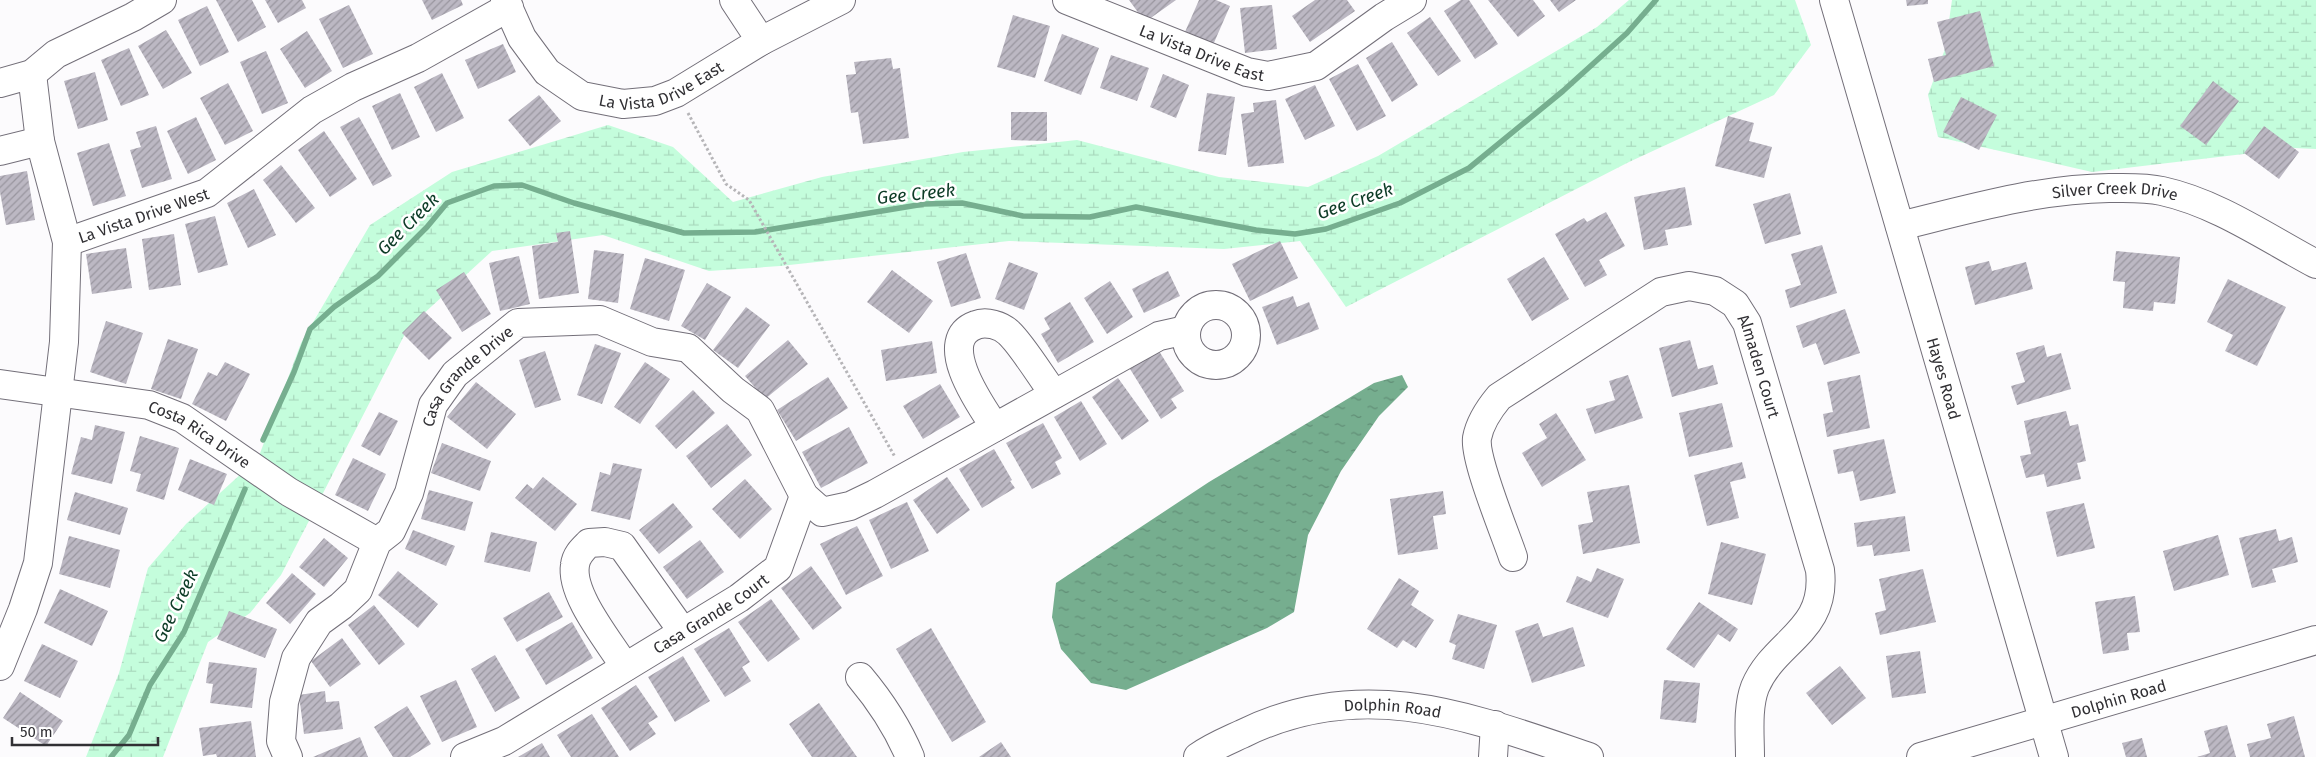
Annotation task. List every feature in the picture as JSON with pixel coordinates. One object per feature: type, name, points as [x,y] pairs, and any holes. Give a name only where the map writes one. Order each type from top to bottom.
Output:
[{"type":"street","points":[[0,83],[32,74],[56,54],[133,17],[162,0]]},
{"type":"street","points":[[734,0],[761,41]]},
{"type":"street","name":"La Vista Drive East","points":[[507,3],[522,38],[548,72],[582,96],[623,104],[655,101],[676,93],[761,41],[841,0]]},
{"type":"street","name":"La Vista Drive East","points":[[1066,0],[1239,69],[1268,76],[1316,66],[1379,8],[1412,0]]},
{"type":"street","name":"Hayes Road","points":[[1834,0],[2054,757]]},
{"type":"street","name":"La Vista Drive West","points":[[0,666],[23,609],[38,563],[64,342],[67,242],[207,193],[312,110],[353,87],[418,58],[507,3]]},
{"type":"street","points":[[32,74],[40,141],[67,242]]},
{"type":"street","points":[[0,151],[40,141]]},
{"type":"street","name":"Silver Creek Drive","points":[[1900,226],[1992,203],[2075,189],[2123,188],[2161,190],[2208,206],[2316,264]]},
{"type":"street","name":"Almaden Court","points":[[1513,557],[1480,459],[1477,439],[1485,415],[1498,397],[1661,292],[1689,286],[1715,292],[1735,304],[1747,323],[1820,570],[1822,586],[1815,610],[1802,631],[1772,661],[1755,688],[1751,715],[1750,757]]},
{"type":"street","name":"Casa Grande Drive","points":[[288,757],[281,741],[284,702],[296,658],[319,622],[341,606],[358,590],[378,542],[392,531],[409,493],[433,405],[455,374],[518,323],[600,320],[652,342],[688,348],[733,390],[760,410],[804,496]]},
{"type":"street","points":[[995,427],[977,401],[963,370],[958,347],[964,334],[976,325],[990,323],[1008,332],[1054,394]]},
{"type":"street","points":[[804,496],[822,512],[850,506],[906,477],[1159,336],[1186,330]]},
{"type":"street","name":"Costa Rica Drive","points":[[0,384],[149,405],[182,418],[289,492],[378,542]]},
{"type":"street","name":"Casa Grande Court","points":[[465,757],[504,741],[739,598],[778,568],[804,496]]},
{"type":"street","points":[[625,667],[582,598],[576,582],[574,566],[577,557],[589,543],[605,542],[622,546],[682,632]]},
{"type":"street","name":"Dolphin Road","points":[[1921,757],[2316,640]]},
{"type":"street","points":[[860,677],[890,717],[910,757]]},
{"type":"street","name":"Dolphin Road","points":[[1198,757],[1262,723],[1308,710],[1353,704],[1405,705],[1448,712],[1495,725],[1590,757]]},
{"type":"street","points":[[1493,757],[1495,725]]},
{"type":"path","points":[[676,93],[726,184],[749,200],[906,477]]},
{"type":"green space","points":[[1629,0],[1795,0],[1811,45],[1774,95],[1629,162],[1346,307],[1300,241],[1224,249],[1009,241],[780,266],[709,271],[603,235],[492,251],[408,328],[321,497],[259,456],[301,343],[370,225],[452,172],[608,125],[673,147],[733,202],[822,177],[963,152],[1077,140],[1219,177],[1308,187],[1378,156],[1597,27]]},
{"type":"green space","points":[[1952,0],[2316,0],[2316,149],[2294,148],[2092,172],[1938,137],[1928,95],[1945,49]]},
{"type":"green space","points":[[243,472],[311,517],[281,575],[250,613],[208,642],[163,757],[86,757],[119,673],[148,568],[186,524]]},
{"type":"water","points":[[1402,375],[1408,387],[1379,416],[1341,471],[1308,535],[1294,612],[1267,628],[1126,690],[1091,683],[1061,649],[1052,617],[1056,583],[1209,482],[1374,383]]},
{"type":"building","points":[[216,0],[252,0],[266,27],[238,42]]},
{"type":"building","points":[[265,0],[302,0],[306,8],[278,23]]},
{"type":"building","points":[[422,0],[461,0],[463,5],[432,20]]},
{"type":"building","points":[[1129,0],[1176,0],[1145,22]]},
{"type":"building","points":[[1199,0],[1216,0],[1230,6],[1213,45],[1185,32]]},
{"type":"building","points":[[1315,0],[1347,0],[1355,11],[1310,42],[1292,16]]},
{"type":"building","points":[[1461,0],[1469,0],[1498,44],[1475,59],[1444,11]]},
{"type":"building","points":[[1488,0],[1533,0],[1545,16],[1518,37]]},
{"type":"building","points":[[1550,0],[1576,0],[1559,12]]},
{"type":"building","points":[[1906,0],[1928,0],[1928,4],[1907,6]]},
{"type":"building","points":[[349,5],[373,54],[343,68],[319,19]]},
{"type":"building","points":[[1272,5],[1277,49],[1245,53],[1240,8]]},
{"type":"building","points":[[207,6],[229,52],[200,66],[178,20]]},
{"type":"building","points":[[1980,11],[1994,66],[1934,82],[1928,59],[1946,55],[1937,22]]},
{"type":"building","points":[[1013,15],[1050,26],[1035,78],[997,67]]},
{"type":"building","points":[[1430,17],[1461,61],[1438,76],[1407,33]]},
{"type":"building","points":[[166,30],[192,73],[163,89],[138,46]]},
{"type":"building","points":[[307,31],[332,71],[305,88],[280,49]]},
{"type":"building","points":[[1062,34],[1099,48],[1081,95],[1044,81]]},
{"type":"building","points":[[1392,42],[1418,85],[1392,102],[1366,58]]},
{"type":"building","points":[[503,44],[516,72],[478,89],[465,60]]},
{"type":"building","points":[[129,48],[149,95],[121,106],[101,60]]},
{"type":"building","points":[[266,51],[288,103],[262,114],[240,62]]},
{"type":"building","points":[[1111,55],[1149,68],[1137,101],[1100,88]]},
{"type":"building","points":[[891,58],[893,69],[900,68],[909,138],[863,144],[858,112],[851,113],[846,75],[856,74],[854,62]]},
{"type":"building","points":[[1358,64],[1386,116],[1357,131],[1329,79]]},
{"type":"building","points":[[95,72],[108,120],[78,129],[64,81]]},
{"type":"building","points":[[442,73],[464,118],[436,132],[414,87]]},
{"type":"building","points":[[1163,74],[1189,85],[1176,118],[1150,107]]},
{"type":"building","points":[[2213,81],[2239,101],[2206,145],[2180,126]]},
{"type":"building","points":[[228,83],[253,131],[225,145],[200,98]]},
{"type":"building","points":[[1315,85],[1335,126],[1305,140],[1285,99]]},
{"type":"building","points":[[400,93],[420,137],[392,150],[372,106]]},
{"type":"building","points":[[1207,93],[1235,97],[1226,155],[1198,151]]},
{"type":"building","points":[[539,95],[561,121],[530,146],[508,120]]},
{"type":"building","points":[[1961,97],[1997,115],[1979,150],[1943,132]]},
{"type":"building","points":[[1276,100],[1284,163],[1248,167],[1241,114],[1254,112],[1253,103]]},
{"type":"building","points":[[1011,112],[1047,112],[1047,141],[1011,140]]},
{"type":"building","points":[[1728,116],[1754,123],[1749,141],[1772,147],[1764,178],[1715,166]]},
{"type":"building","points":[[196,117],[216,160],[188,174],[167,131]]},
{"type":"building","points":[[359,117],[392,176],[373,186],[340,127]]},
{"type":"building","points":[[156,126],[172,179],[142,188],[130,150],[141,147],[136,132]]},
{"type":"building","points":[[2264,126],[2299,152],[2279,179],[2244,153]]},
{"type":"building","points":[[324,131],[357,179],[330,197],[298,150]]},
{"type":"building","points":[[109,143],[126,196],[93,206],[77,153]]},
{"type":"building","points":[[281,165],[315,208],[296,223],[263,180]]},
{"type":"building","points":[[27,171],[35,220],[6,225],[0,192],[0,176]]},
{"type":"building","points":[[1685,187],[1692,225],[1665,230],[1668,245],[1644,250],[1634,197]]},
{"type":"building","points":[[254,189],[276,235],[248,248],[227,203]]},
{"type":"building","points":[[1790,193],[1801,234],[1765,244],[1753,204]]},
{"type":"building","points":[[1606,212],[1625,246],[1599,260],[1607,275],[1585,287],[1555,234],[1584,218],[1587,222]]},
{"type":"building","points":[[215,216],[228,265],[198,273],[185,224]]},
{"type":"building","points":[[570,231],[579,293],[539,299],[532,246],[558,242],[556,233]]},
{"type":"building","points":[[174,234],[181,285],[149,290],[142,239]]},
{"type":"building","points":[[1280,241],[1298,278],[1250,301],[1232,264]]},
{"type":"building","points":[[1822,245],[1837,293],[1790,308],[1785,290],[1801,285],[1791,254]]},
{"type":"building","points":[[126,248],[132,288],[92,294],[86,254]]},
{"type":"building","points":[[594,250],[624,254],[618,303],[588,299]]},
{"type":"building","points":[[2116,251],[2180,257],[2175,304],[2154,302],[2153,311],[2123,308],[2125,282],[2113,281]]},
{"type":"building","points":[[966,253],[981,298],[951,307],[937,262]]},
{"type":"building","points":[[519,256],[530,304],[500,311],[489,263]]},
{"type":"building","points":[[1544,257],[1569,299],[1532,321],[1507,279]]},
{"type":"building","points":[[645,258],[685,270],[669,321],[630,309]]},
{"type":"building","points":[[1989,261],[1992,271],[2026,262],[2033,289],[1975,305],[1965,267]]},
{"type":"building","points":[[1009,262],[1038,273],[1024,310],[995,299]]},
{"type":"building","points":[[892,270],[933,301],[909,333],[867,302]]},
{"type":"building","points":[[1168,271],[1180,296],[1144,313],[1132,289]]},
{"type":"building","points":[[464,272],[491,314],[462,332],[436,290]]},
{"type":"building","points":[[2228,279],[2286,307],[2257,366],[2225,351],[2233,335],[2207,322]]},
{"type":"building","points":[[1110,281],[1133,317],[1107,334],[1084,298]]},
{"type":"building","points":[[707,283],[731,297],[705,340],[681,326]]},
{"type":"building","points":[[1293,296],[1297,307],[1309,302],[1319,329],[1277,345],[1262,307]]},
{"type":"building","points":[[1070,302],[1094,342],[1058,363],[1041,334],[1050,329],[1044,318]]},
{"type":"building","points":[[746,307],[770,325],[738,368],[713,350]]},
{"type":"building","points":[[1845,309],[1860,353],[1824,365],[1816,343],[1803,348],[1796,326]]},
{"type":"building","points":[[424,311],[452,338],[429,360],[402,333]]},
{"type":"building","points":[[106,321],[143,333],[126,384],[90,372]]},
{"type":"building","points":[[168,339],[198,349],[181,399],[151,389]]},
{"type":"building","points":[[788,340],[808,364],[765,399],[745,376]]},
{"type":"building","points":[[1690,340],[1698,369],[1713,365],[1718,384],[1672,397],[1659,348]]},
{"type":"building","points":[[932,341],[937,373],[886,381],[881,350]]},
{"type":"building","points":[[595,344],[621,353],[602,404],[577,395]]},
{"type":"building","points":[[2044,345],[2047,357],[2061,353],[2071,389],[2017,405],[2011,386],[2025,382],[2016,353]]},
{"type":"building","points":[[545,351],[561,400],[535,408],[519,360]]},
{"type":"building","points":[[1159,351],[1184,391],[1171,399],[1177,408],[1161,419],[1130,369]]},
{"type":"building","points":[[225,362],[250,374],[226,421],[192,404],[208,372],[217,376]]},
{"type":"building","points":[[645,362],[670,379],[640,424],[614,407]]},
{"type":"building","points":[[1628,375],[1643,418],[1595,434],[1586,409],[1615,400],[1609,381]]},
{"type":"building","points":[[1860,375],[1870,428],[1827,437],[1823,414],[1833,412],[1827,382]]},
{"type":"building","points":[[828,377],[848,408],[796,441],[777,410]]},
{"type":"building","points":[[1118,378],[1149,421],[1122,440],[1092,397]]},
{"type":"building","points":[[476,382],[516,414],[487,449],[447,417]]},
{"type":"building","points":[[940,384],[960,417],[923,439],[903,406]]},
{"type":"building","points":[[693,390],[715,413],[676,449],[655,426]]},
{"type":"building","points":[[1081,401],[1107,444],[1080,461],[1054,417]]},
{"type":"building","points":[[1722,403],[1733,447],[1689,457],[1679,413]]},
{"type":"building","points":[[2066,411],[2070,426],[2078,424],[2086,461],[2077,463],[2081,479],[2047,487],[2044,474],[2026,478],[2020,456],[2031,454],[2024,421]]},
{"type":"building","points":[[379,412],[398,421],[380,456],[361,446]]},
{"type":"building","points":[[1556,413],[1586,460],[1542,487],[1522,453],[1547,438],[1539,424]]},
{"type":"building","points":[[1043,423],[1062,458],[1055,462],[1061,474],[1032,489],[1006,443]]},
{"type":"building","points":[[727,424],[752,455],[711,488],[686,456]]},
{"type":"building","points":[[95,425],[125,432],[112,484],[71,474],[81,437],[92,440]]},
{"type":"building","points":[[849,427],[868,463],[821,488],[802,452]]},
{"type":"building","points":[[140,436],[179,448],[164,500],[136,491],[141,474],[130,471]]},
{"type":"building","points":[[1884,439],[1896,493],[1860,501],[1853,471],[1838,474],[1833,450]]},
{"type":"building","points":[[442,443],[491,461],[480,491],[431,473]]},
{"type":"building","points":[[994,449],[1015,488],[982,508],[959,469]]},
{"type":"building","points":[[353,458],[386,474],[368,511],[335,495]]},
{"type":"building","points":[[190,459],[227,474],[214,505],[178,490]]},
{"type":"building","points":[[1742,462],[1746,478],[1730,482],[1739,518],[1707,526],[1694,475]]},
{"type":"building","points":[[613,463],[642,469],[630,520],[591,511],[600,472],[610,475]]},
{"type":"building","points":[[543,477],[577,504],[555,531],[515,498],[527,484],[533,489]]},
{"type":"building","points":[[947,477],[970,510],[937,534],[913,500]]},
{"type":"building","points":[[745,479],[772,509],[740,539],[712,509]]},
{"type":"building","points":[[1629,485],[1640,543],[1583,554],[1578,525],[1593,522],[1587,492]]},
{"type":"building","points":[[429,490],[473,502],[465,531],[421,519]]},
{"type":"building","points":[[1443,491],[1446,514],[1433,516],[1438,549],[1398,555],[1390,499]]},
{"type":"building","points":[[75,492],[128,508],[120,535],[67,520]]},
{"type":"building","points":[[907,502],[929,551],[891,569],[869,520]]},
{"type":"building","points":[[673,503],[693,527],[659,554],[639,530]]},
{"type":"building","points":[[2084,503],[2095,548],[2057,557],[2046,512]]},
{"type":"building","points":[[1905,516],[1910,551],[1874,556],[1872,545],[1857,547],[1854,523]]},
{"type":"building","points":[[857,526],[883,576],[846,595],[820,544]]},
{"type":"building","points":[[2276,529],[2279,541],[2292,537],[2298,562],[2272,569],[2276,582],[2252,588],[2239,538]]},
{"type":"building","points":[[413,530],[455,546],[446,566],[405,549]]},
{"type":"building","points":[[491,532],[537,542],[530,572],[484,562]]},
{"type":"building","points":[[2218,535],[2229,575],[2174,591],[2163,551]]},
{"type":"building","points":[[69,536],[120,550],[110,588],[59,574]]},
{"type":"building","points":[[324,538],[348,558],[324,587],[299,567]]},
{"type":"building","points":[[700,540],[724,572],[687,599],[663,567]]},
{"type":"building","points":[[1721,542],[1766,554],[1752,605],[1708,594]]},
{"type":"building","points":[[811,566],[842,608],[813,630],[781,588]]},
{"type":"building","points":[[1597,568],[1624,579],[1608,618],[1566,602],[1577,576],[1591,582]]},
{"type":"building","points":[[1923,569],[1936,622],[1880,635],[1875,613],[1886,610],[1879,579]]},
{"type":"building","points":[[398,571],[438,604],[418,628],[378,595]]},
{"type":"building","points":[[292,573],[316,594],[290,624],[266,603]]},
{"type":"building","points":[[1399,578],[1419,591],[1411,605],[1434,620],[1416,648],[1403,640],[1397,648],[1367,629]]},
{"type":"building","points":[[60,589],[108,611],[92,646],[44,623]]},
{"type":"building","points":[[549,592],[563,617],[517,642],[503,618]]},
{"type":"building","points":[[2135,596],[2140,632],[2127,633],[2129,650],[2103,654],[2095,602]]},
{"type":"building","points":[[771,599],[800,639],[768,662],[738,622]]},
{"type":"building","points":[[1699,602],[1738,629],[1730,642],[1718,634],[1694,668],[1666,649]]},
{"type":"building","points":[[374,605],[405,644],[379,665],[348,625]]},
{"type":"building","points":[[229,611],[277,629],[265,658],[217,639]]},
{"type":"building","points":[[1458,614],[1497,625],[1484,669],[1452,659],[1456,645],[1449,642]]},
{"type":"building","points":[[572,622],[593,658],[546,685],[525,649]]},
{"type":"building","points":[[1538,623],[1543,637],[1573,627],[1585,666],[1532,683],[1515,631]]},
{"type":"building","points":[[729,628],[750,662],[742,667],[751,681],[725,697],[694,649]]},
{"type":"building","points":[[931,628],[986,722],[952,742],[896,649]]},
{"type":"building","points":[[342,638],[361,664],[330,687],[311,661]]},
{"type":"building","points":[[42,644],[78,661],[60,698],[24,681]]},
{"type":"building","points":[[1920,651],[1926,693],[1892,698],[1886,656]]},
{"type":"building","points":[[495,655],[520,698],[495,712],[471,669]]},
{"type":"building","points":[[683,656],[710,701],[675,722],[648,677]]},
{"type":"building","points":[[209,662],[257,668],[252,708],[210,703],[213,684],[206,683]]},
{"type":"building","points":[[1840,666],[1866,698],[1832,725],[1806,693]]},
{"type":"building","points":[[456,680],[477,727],[442,742],[420,696]]},
{"type":"building","points":[[1664,680],[1700,683],[1696,723],[1660,719]]},
{"type":"building","points":[[636,685],[658,717],[648,723],[656,734],[630,751],[601,708]]},
{"type":"building","points":[[325,691],[326,702],[339,701],[343,729],[304,734],[299,695]]},
{"type":"building","points":[[20,692],[63,721],[46,746],[3,718]]},
{"type":"building","points":[[819,703],[857,757],[812,757],[789,724]]},
{"type":"building","points":[[407,706],[431,744],[410,757],[393,757],[374,727]]},
{"type":"building","points":[[592,714],[619,757],[571,757],[557,735]]},
{"type":"building","points":[[2294,716],[2305,757],[2250,757],[2247,744],[2271,738],[2267,724]]},
{"type":"building","points":[[251,721],[256,757],[217,757],[216,754],[203,756],[199,728]]},
{"type":"building","points":[[2227,725],[2236,757],[2197,757],[2210,753],[2204,731]]},
{"type":"building","points":[[360,737],[368,757],[313,757]]},
{"type":"building","points":[[2142,738],[2147,757],[2126,757],[2122,743]]},
{"type":"building","points":[[1001,742],[1011,757],[979,757]]},
{"type":"building","points":[[542,743],[550,757],[518,757]]},
{"type":"waterway","name":"Gee Creek","points":[[263,440],[294,372],[310,329],[334,307],[378,276],[427,227],[447,203],[494,186],[522,185],[574,203],[684,233],[755,232],[924,204],[962,203],[1023,216],[1090,217],[1136,207],[1256,230],[1295,234],[1326,229],[1400,203],[1469,168],[1563,91],[1627,33],[1656,0]]},
{"type":"waterway","name":"Gee Creek","points":[[111,757],[129,735],[150,685],[184,632],[245,489]]}]
